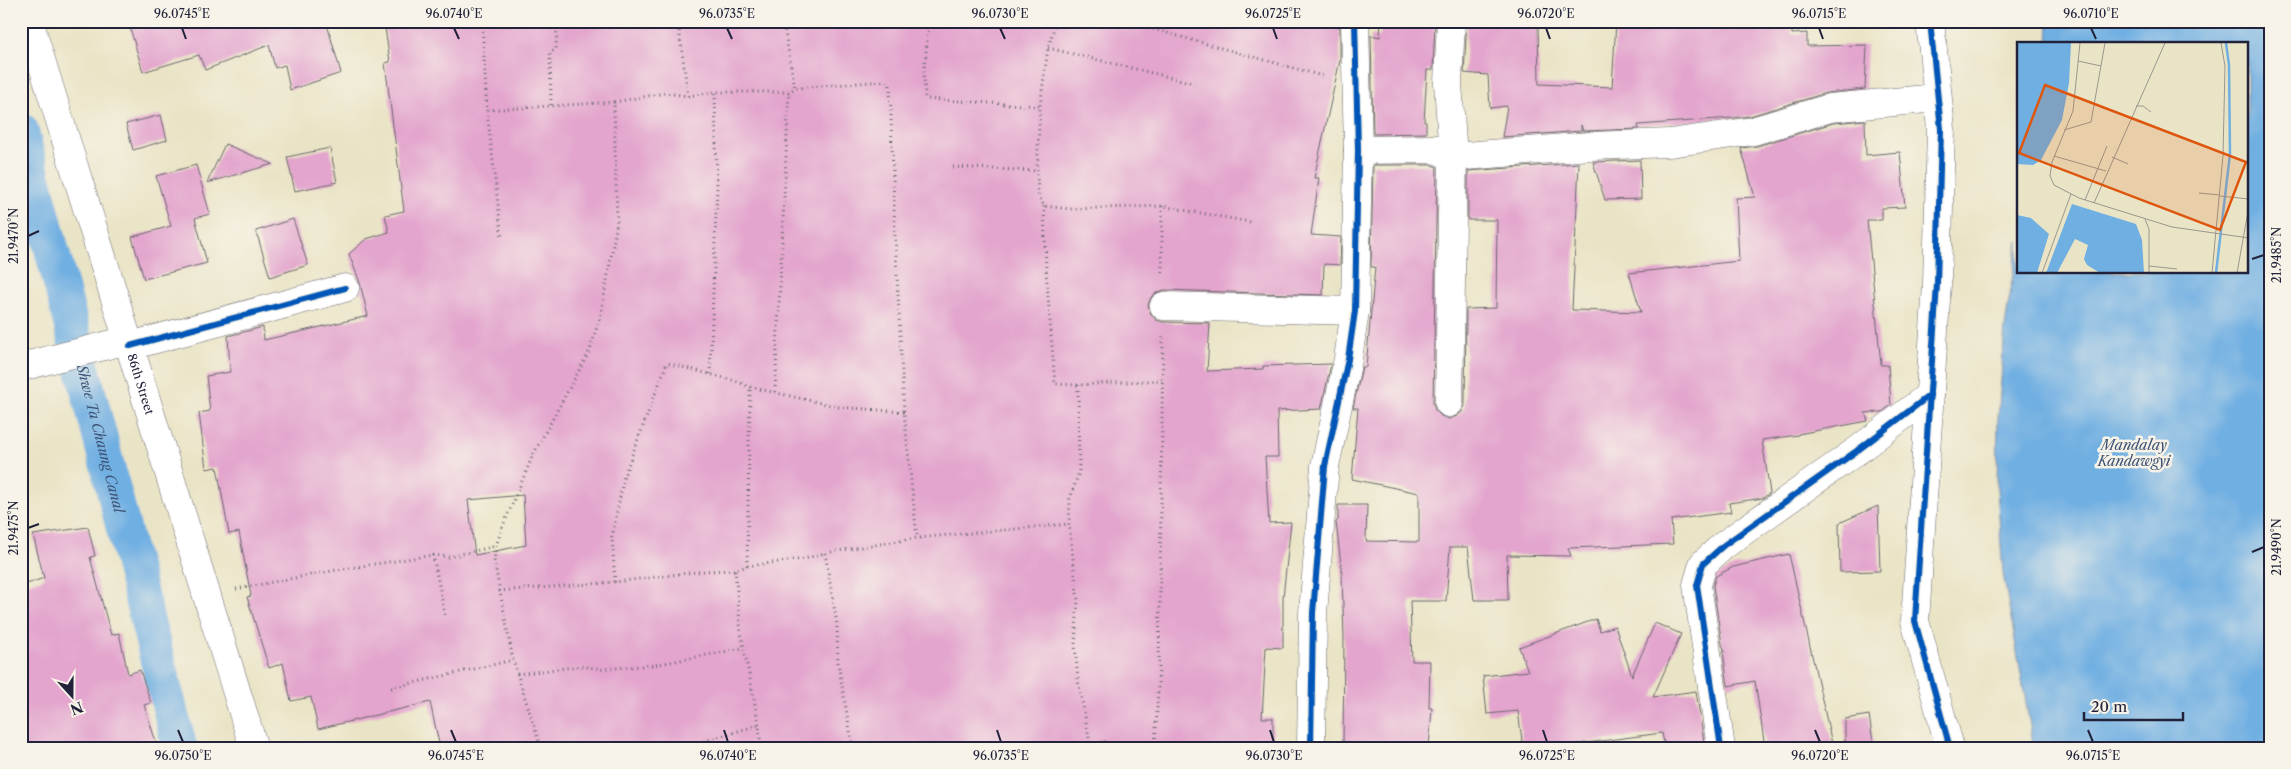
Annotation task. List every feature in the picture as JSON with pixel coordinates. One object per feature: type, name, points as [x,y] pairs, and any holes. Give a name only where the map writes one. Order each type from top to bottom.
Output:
[{"type":"street","name":"86th Street","points":[[29,21],[254,748]]},
{"type":"street","points":[[1311,748],[1313,613],[1325,466],[1348,359],[1355,311],[1358,150],[1355,21]]},
{"type":"street","points":[[1449,403],[1453,157],[1448,82],[1450,21]]},
{"type":"street","points":[[1930,21],[1941,130],[1937,284],[1915,621],[1950,748]]},
{"type":"street","points":[[1358,150],[1435,149],[1453,157],[1590,146],[1670,143],[1753,132],[1830,108],[1938,98]]},
{"type":"street","points":[[21,367],[101,346],[129,343],[345,288]]},
{"type":"street","points":[[1164,306],[1355,311]]},
{"type":"street","points":[[1721,748],[1697,586],[1703,564],[1724,545],[1858,450],[1930,395]]},
{"type":"path","points":[[482,21],[487,110],[502,238]]},
{"type":"path","points":[[551,105],[550,53],[556,49],[557,21]]},
{"type":"path","points":[[678,21],[688,96]]},
{"type":"path","points":[[783,21],[795,88]]},
{"type":"path","points":[[929,21],[924,73],[925,97],[934,100],[1040,106]]},
{"type":"path","points":[[1056,21],[1048,48],[1040,106],[1037,171],[1038,194],[1044,206],[1046,270],[1055,384],[1078,385],[1162,380]]},
{"type":"path","points":[[1124,21],[1355,84]]},
{"type":"path","points":[[1048,48],[1194,83]]},
{"type":"path","points":[[487,110],[614,102],[665,93],[688,96],[715,92],[789,92],[795,88],[884,81],[890,85],[904,412],[917,538]]},
{"type":"path","points":[[710,374],[718,187],[715,92]]},
{"type":"path","points":[[775,392],[789,92]]},
{"type":"path","points":[[541,748],[513,660],[494,560],[496,546],[533,455],[590,350],[601,314],[617,223],[614,102]]},
{"type":"path","points":[[953,167],[1037,171]]},
{"type":"path","points":[[1044,206],[1070,209],[1162,206],[1250,222]]},
{"type":"path","points":[[1156,748],[1160,640],[1164,306],[1162,295],[1162,206]]},
{"type":"path","points":[[615,582],[612,537],[624,476],[667,363],[750,387],[839,407],[904,412]]},
{"type":"path","points":[[1078,385],[1079,472],[1070,499],[1069,524],[1078,601],[1075,644],[1078,680],[1091,748]]},
{"type":"path","points":[[747,566],[750,387]]},
{"type":"path","points":[[499,591],[615,582],[704,571],[735,570],[747,566],[804,559],[825,553],[917,538],[1069,524]]},
{"type":"path","points":[[208,595],[337,570],[433,555],[449,557],[496,546]]},
{"type":"path","points":[[825,553],[837,624],[838,664],[853,748]]},
{"type":"path","points":[[433,555],[445,616]]},
{"type":"path","points":[[735,570],[744,648],[759,725],[761,748]]},
{"type":"path","points":[[517,674],[581,666],[602,669],[654,665],[744,648]]},
{"type":"path","points":[[391,688],[513,660]]},
{"type":"path","points":[[680,748],[759,725]]},
{"type":"water","name":"Mandalay Kandawgyi","points":[[2049,21],[2270,21],[2270,748],[2034,748],[2003,573],[1997,489],[1998,419],[2005,327],[2017,248],[2017,274],[2248,274],[2248,42],[2048,42]]},
{"type":"building","points":[[128,21],[326,21],[341,73],[290,90],[285,65],[275,68],[269,45],[205,70],[199,55],[143,72]]},
{"type":"building","points":[[384,21],[422,21],[423,26],[465,21],[1317,21],[1340,27],[1340,60],[1314,178],[1319,178],[1311,235],[1341,237],[1340,265],[1324,264],[1323,295],[1164,290],[1151,297],[1148,305],[1151,314],[1156,320],[1163,322],[1210,323],[1207,371],[1263,369],[1263,366],[1331,364],[1321,409],[1277,411],[1278,457],[1265,457],[1269,523],[1291,522],[1283,597],[1283,648],[1266,647],[1262,718],[1273,718],[1273,748],[1106,748],[1106,741],[1071,748],[440,748],[430,702],[318,729],[311,697],[291,701],[283,663],[269,668],[247,597],[251,596],[239,532],[229,534],[217,467],[206,469],[199,413],[210,411],[206,376],[230,372],[228,336],[263,327],[264,340],[368,316],[360,283],[349,254],[366,239],[389,232],[385,215],[404,211],[385,63],[390,62]],"holes":[[[523,495],[526,545],[475,555],[468,500]]]},
{"type":"building","points":[[1381,21],[1435,21],[1433,70],[1427,70],[1424,122],[1426,122],[1426,133],[1373,134],[1371,35],[1380,37]]},
{"type":"building","points":[[1467,21],[1538,21],[1539,84],[1612,87],[1616,21],[1792,21],[1792,34],[1807,33],[1807,46],[1867,45],[1865,89],[1826,93],[1750,116],[1638,125],[1639,129],[1583,131],[1581,125],[1581,131],[1502,137],[1507,106],[1490,108],[1488,75],[1464,73]]},
{"type":"building","points":[[161,115],[167,140],[133,150],[126,124]]},
{"type":"building","points":[[1865,120],[1866,155],[1900,152],[1905,207],[1882,208],[1882,220],[1867,220],[1881,365],[1888,365],[1891,405],[1882,412],[1865,413],[1868,421],[1762,440],[1770,493],[1763,498],[1729,503],[1731,512],[1671,520],[1673,544],[1568,548],[1571,556],[1507,555],[1508,600],[1474,600],[1468,547],[1450,547],[1446,601],[1410,601],[1412,661],[1430,661],[1429,708],[1432,708],[1429,748],[1343,748],[1344,639],[1342,574],[1336,522],[1338,520],[1338,505],[1367,505],[1366,541],[1419,542],[1419,493],[1352,479],[1358,408],[1353,408],[1362,367],[1366,367],[1375,267],[1371,267],[1373,165],[1432,165],[1437,167],[1433,403],[1435,410],[1441,416],[1449,419],[1463,411],[1465,404],[1466,309],[1496,308],[1497,220],[1468,220],[1468,171],[1579,163],[1572,310],[1641,312],[1629,273],[1739,261],[1736,198],[1755,197],[1741,148],[1757,146],[1833,123]]},
{"type":"building","points":[[225,144],[273,164],[207,183]]},
{"type":"building","points":[[330,148],[337,182],[295,191],[287,157]]},
{"type":"building","points":[[1640,160],[1641,199],[1605,200],[1593,162]]},
{"type":"building","points":[[196,165],[210,214],[195,218],[207,263],[144,279],[132,237],[171,226],[156,176]]},
{"type":"building","points":[[293,219],[308,265],[270,277],[256,231]]},
{"type":"building","points":[[1878,506],[1880,571],[1840,572],[1839,523]]},
{"type":"building","points":[[88,527],[95,556],[90,557],[111,635],[119,633],[128,674],[140,670],[151,703],[144,705],[158,748],[21,748],[21,586],[44,578],[33,535]]},
{"type":"building","points":[[1789,554],[1833,748],[1765,748],[1755,681],[1728,686],[1723,651],[1725,652],[1722,644],[1713,586],[1716,576],[1733,567]]},
{"type":"building","points":[[1596,619],[1600,631],[1615,626],[1632,676],[1655,623],[1681,634],[1653,697],[1696,691],[1705,748],[1665,748],[1662,733],[1547,748],[1523,748],[1518,711],[1487,714],[1483,676],[1528,671],[1519,647]]},
{"type":"building","points":[[1869,715],[1874,748],[1845,748],[1845,719]]},
{"type":"waterway","name":"Shwe Ta Chaung Canal","points":[[21,130],[180,748]]},
{"type":"cycle path","points":[[1311,748],[1313,613],[1325,466],[1348,359],[1355,311],[1358,150],[1355,21]]},
{"type":"cycle path","points":[[1930,21],[1941,129],[1937,284],[1915,621],[1950,748]]},
{"type":"cycle path","points":[[130,346],[345,288]]},
{"type":"cycle path","points":[[1721,748],[1697,585],[1703,564],[1724,545],[1858,450],[1930,395]]}]
